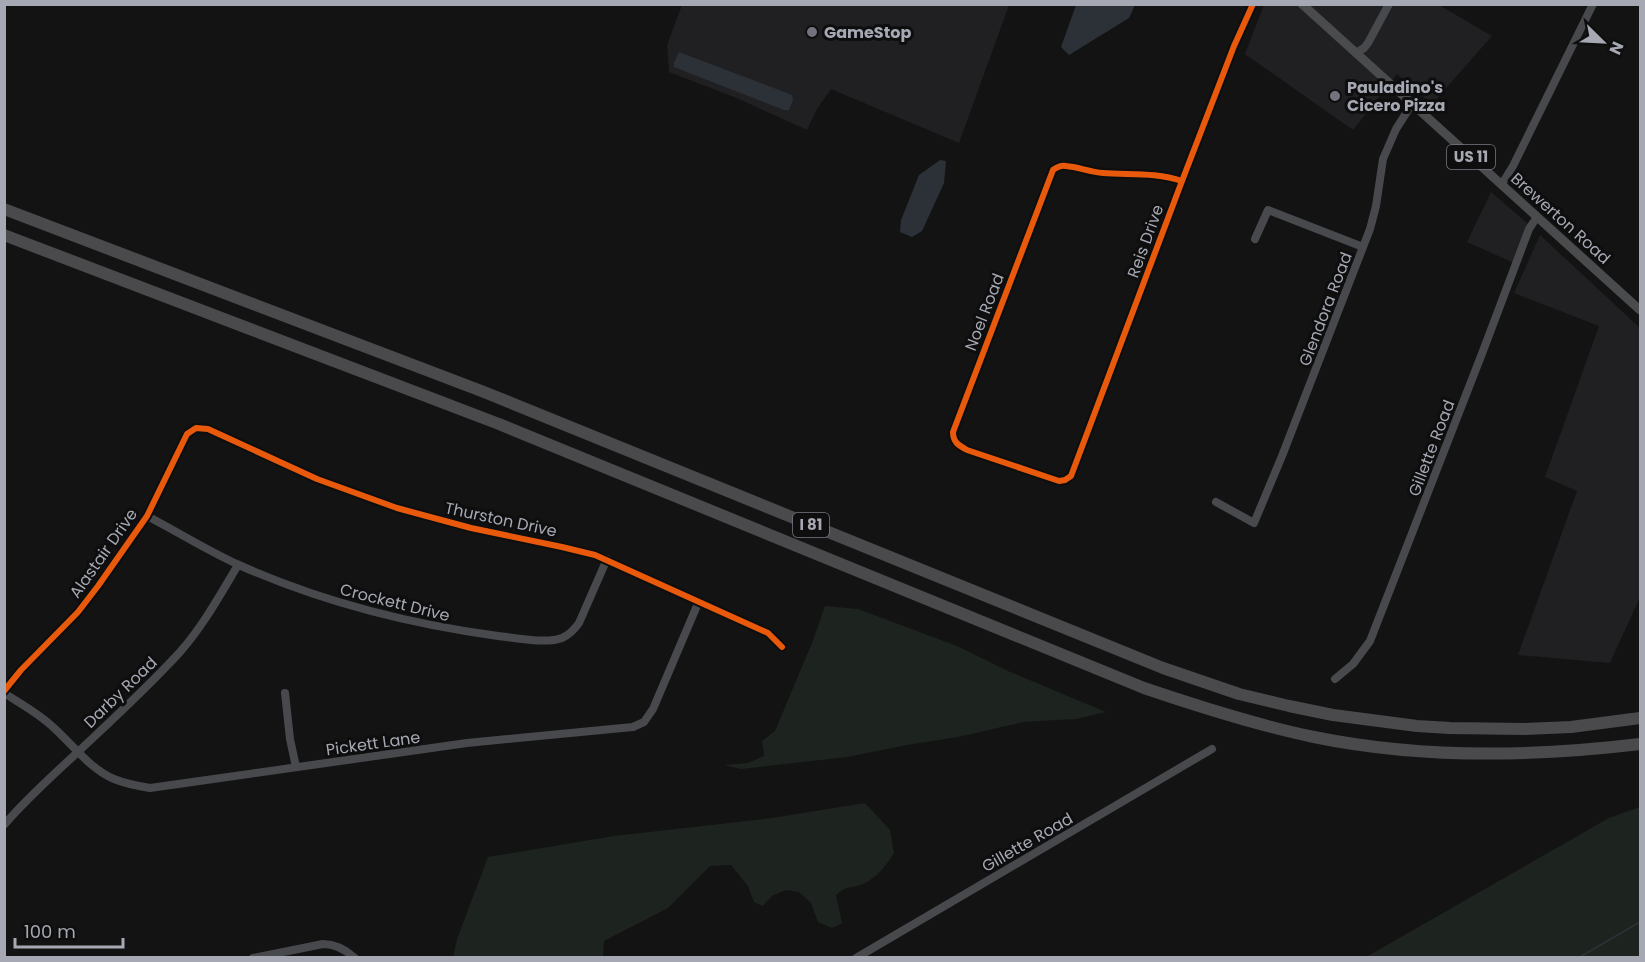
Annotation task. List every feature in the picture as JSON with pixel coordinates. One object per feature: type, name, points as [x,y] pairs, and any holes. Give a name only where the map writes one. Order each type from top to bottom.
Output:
[{"type":"highway","name":"I 81","points":[[4,209],[484,392],[1163,668],[1239,694],[1333,716],[1450,728],[1572,727],[1641,718]]},
{"type":"highway","name":"I 81","points":[[4,235],[499,424],[1144,688],[1214,712],[1314,737],[1425,752],[1495,754],[1559,752],[1641,744]]},
{"type":"main road","name":"Brewerton Road","points":[[1302,4],[1641,310]]},
{"type":"street","name":"Reis Drive","points":[[1059,481],[1065,480],[1073,471],[1234,46],[1253,4]]},
{"type":"street","points":[[1356,53],[1368,43],[1389,4]]},
{"type":"street","points":[[1502,184],[1593,4]]},
{"type":"street","name":"Glendora Road","points":[[1216,502],[1254,523],[1370,229],[1383,159],[1396,129],[1412,104]]},
{"type":"street","name":"Noel Road","points":[[1059,481],[968,450],[953,440],[953,432],[1053,170],[1058,166],[1066,166],[1102,173],[1162,176],[1182,182]]},
{"type":"street","points":[[1255,239],[1268,210],[1363,247]]},
{"type":"street","name":"Gillette Road","points":[[1335,679],[1353,664],[1370,641],[1529,229],[1537,217]]},
{"type":"street","name":"Alastair Drive","points":[[4,692],[21,670],[78,612],[105,577],[147,516],[187,434],[196,428],[208,429]]},
{"type":"street","name":"Thurston Drive","points":[[208,429],[317,479],[397,508],[471,528],[607,559],[768,633],[782,647]]},
{"type":"street","name":"Crockett Drive","points":[[147,516],[238,565],[344,605],[385,616],[471,633],[548,640],[563,638],[579,623],[607,559]]},
{"type":"street","name":"Darby Road","points":[[4,825],[40,786],[142,691],[181,650],[216,603],[238,565]]},
{"type":"street","name":"Pickett Lane","points":[[4,692],[53,727],[96,768],[114,780],[150,788],[467,743],[633,726],[644,722],[653,709],[699,601]]},
{"type":"street","points":[[285,693],[290,739],[296,767]]},
{"type":"street","name":"Gillette Road","points":[[856,957],[866,955],[1212,749]]},
{"type":"street","points":[[254,957],[322,944],[342,949],[355,957]]},
{"type":"shaded area","points":[[1076,4],[1135,5],[1129,18],[1069,55],[1061,47]]},
{"type":"shaded area","points":[[682,5],[1009,5],[959,143],[831,89],[817,109],[807,130],[739,99],[669,72],[667,45]]},
{"type":"shaded area","points":[[1264,5],[1439,5],[1492,36],[1432,104],[1397,74],[1353,130],[1245,54]]},
{"type":"shaded area","points":[[679,52],[792,95],[793,100],[789,110],[674,67]]},
{"type":"shaded area","points":[[940,160],[946,161],[944,183],[922,231],[912,237],[900,232],[901,220],[919,175]]},
{"type":"shaded area","points":[[1491,192],[1528,224],[1514,263],[1467,242]]},
{"type":"shaded area","points":[[1540,235],[1640,328],[1640,597],[1610,663],[1518,655],[1577,491],[1545,477],[1599,326],[1514,293]]},
{"type":"shaded area","points":[[825,606],[858,609],[957,646],[1008,671],[1106,712],[1076,719],[1023,722],[958,737],[847,757],[741,769],[724,765],[748,763],[764,756],[762,741],[775,731]]},
{"type":"shaded area","points":[[865,803],[890,830],[894,853],[873,878],[836,895],[842,923],[832,928],[818,922],[811,903],[799,892],[786,890],[772,896],[763,906],[754,902],[748,886],[731,865],[710,866],[668,908],[604,941],[603,957],[453,957],[457,939],[488,857],[614,836],[772,818]]},
{"type":"shaded area","points":[[1640,807],[1640,956],[1637,958],[1366,957],[1609,818]]},
{"type":"waterway","points":[[1578,958],[1640,922]]},
{"type":"cycle path","points":[[1182,181],[1153,175],[1098,172],[1064,166],[1053,170],[953,432],[955,441],[959,445],[967,450],[1059,481],[1071,476],[1234,46],[1253,4]]},
{"type":"cycle path","points":[[4,691],[21,670],[78,612],[98,586],[147,516],[187,434],[196,428],[208,429],[317,479],[397,508],[471,528],[595,555],[768,633],[782,647]]},
{"type":"place","name":"GameStop","points":[[812,32]]},
{"type":"place","name":"Pauladino's Cicero Pizza","points":[[1335,96]]}]
